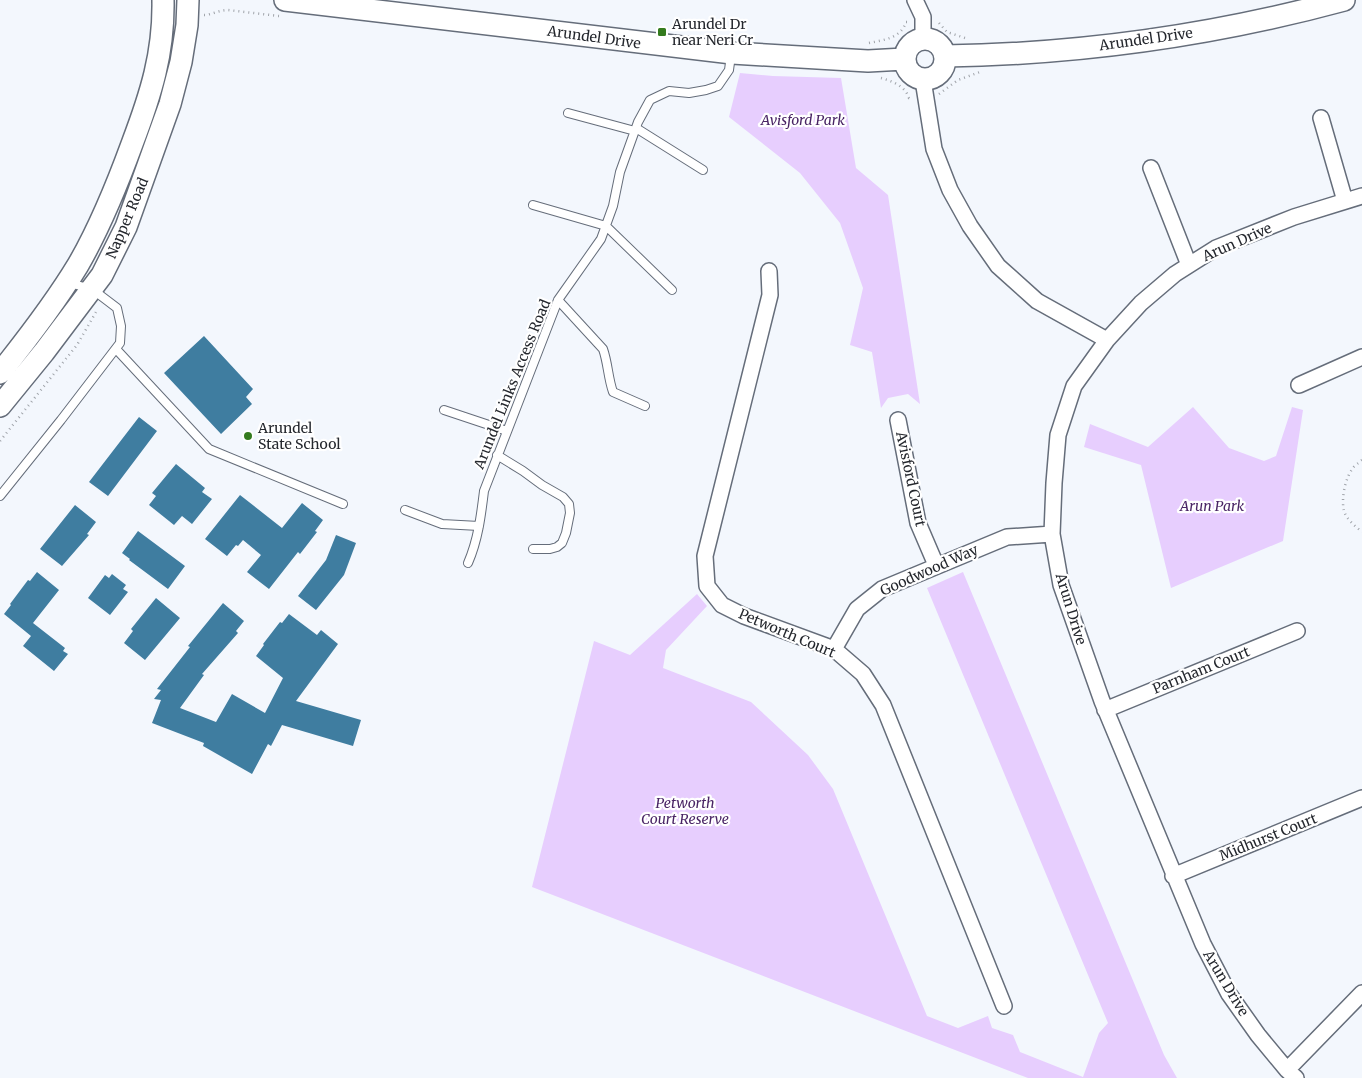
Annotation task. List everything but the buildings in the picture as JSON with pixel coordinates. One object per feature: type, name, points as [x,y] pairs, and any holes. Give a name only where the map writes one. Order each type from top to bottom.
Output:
[{"type":"main road","name":"Napper Road","points":[[0,373],[67,283],[89,245],[107,207],[142,117],[156,73],[162,41],[163,0]]},
{"type":"main road","name":"Napper Road","points":[[0,406],[44,352],[102,275],[126,226],[170,104],[181,62],[188,0]]},
{"type":"main road","name":"Arundel Drive","points":[[285,0],[732,53],[868,61],[904,59]]},
{"type":"main road","name":"Arundel Drive","points":[[945,56],[1020,54],[1141,41],[1231,26],[1344,0]]},
{"type":"main road","points":[[923,38],[931,39],[938,43],[943,48],[945,56],[942,70],[931,79],[930,87],[910,73],[904,59],[909,45],[923,38]]},
{"type":"street","points":[[914,0],[923,17],[923,38]]},
{"type":"street","points":[[930,87],[934,149],[950,190],[970,226],[998,266],[1037,301],[1107,340]]},
{"type":"street","points":[[1321,118],[1345,201]]},
{"type":"street","points":[[1151,168],[1189,265]]},
{"type":"street","name":"Arun Drive","points":[[1292,1074],[1258,1035],[1229,994],[1203,944],[1105,710],[1061,585],[1052,534],[1054,483],[1058,435],[1074,386],[1107,340],[1141,303],[1175,274],[1216,248],[1294,217],[1362,196]]},
{"type":"street","name":"Petworth Court","points":[[769,271],[770,295],[705,556],[707,586],[722,605],[744,616],[834,649],[863,674],[883,705],[1004,1006]]},
{"type":"street","points":[[1299,385],[1362,357]]},
{"type":"street","name":"Avisford Court","points":[[898,420],[918,523],[936,565]]},
{"type":"street","name":"Goodwood Way","points":[[834,649],[857,609],[882,589],[1007,537],[1052,534]]},
{"type":"street","name":"Parnham Court","points":[[1105,710],[1297,631]]},
{"type":"street","name":"Midhurst Court","points":[[1173,876],[1362,798]]},
{"type":"street","points":[[1292,1074],[1362,993]]},
{"type":"lane","name":"Arundel Links Access Road","points":[[468,563],[475,547],[480,526],[484,491],[497,455],[558,300],[601,238],[613,206],[620,172],[635,130],[650,100],[668,92],[689,93],[718,86],[729,70],[732,53]]},
{"type":"lane","points":[[568,113],[635,130],[703,170]]},
{"type":"lane","points":[[533,205],[606,226],[672,290]]},
{"type":"lane","points":[[0,496],[120,343],[121,326],[117,308],[92,289],[67,283]]},
{"type":"lane","points":[[558,300],[603,349],[613,392],[645,406]]},
{"type":"lane","points":[[116,349],[209,449],[343,504]]},
{"type":"lane","points":[[444,410],[507,432]]},
{"type":"lane","points":[[497,455],[563,497],[569,504],[570,513],[562,543],[557,547],[533,549]]},
{"type":"lane","points":[[405,510],[442,524],[480,526]]},
{"type":"path","points":[[939,22],[947,32],[971,39]]},
{"type":"path","points":[[930,87],[986,70]]},
{"type":"path","points":[[1362,460],[1353,468],[1347,481],[1344,495],[1344,510],[1350,522],[1362,532]]},
{"type":"green space","name":"Avisford Park","points":[[740,73],[841,78],[856,168],[888,195],[920,404],[908,394],[888,398],[881,408],[872,352],[850,345],[863,288],[840,223],[800,173],[729,117]]},
{"type":"green space","name":"Arun Park","points":[[1193,407],[1229,448],[1264,461],[1276,456],[1292,407],[1303,410],[1283,541],[1171,588],[1141,465],[1084,447],[1090,424],[1148,447]]},
{"type":"green space","name":"Petworth Court Reserve","points":[[963,572],[1164,1055],[1177,1078],[1028,1078],[532,887],[594,641],[630,655],[697,594],[707,606],[666,650],[663,668],[751,702],[808,755],[833,789],[927,1016],[958,1028],[988,1016],[992,1028],[1013,1035],[1020,1052],[1083,1077],[1099,1033],[1108,1023],[927,588]]},
{"type":"place","name":"Arundel Dr near Neri Cr","points":[[662,32]]},
{"type":"place","name":"Arundel State School","points":[[248,436]]}]
